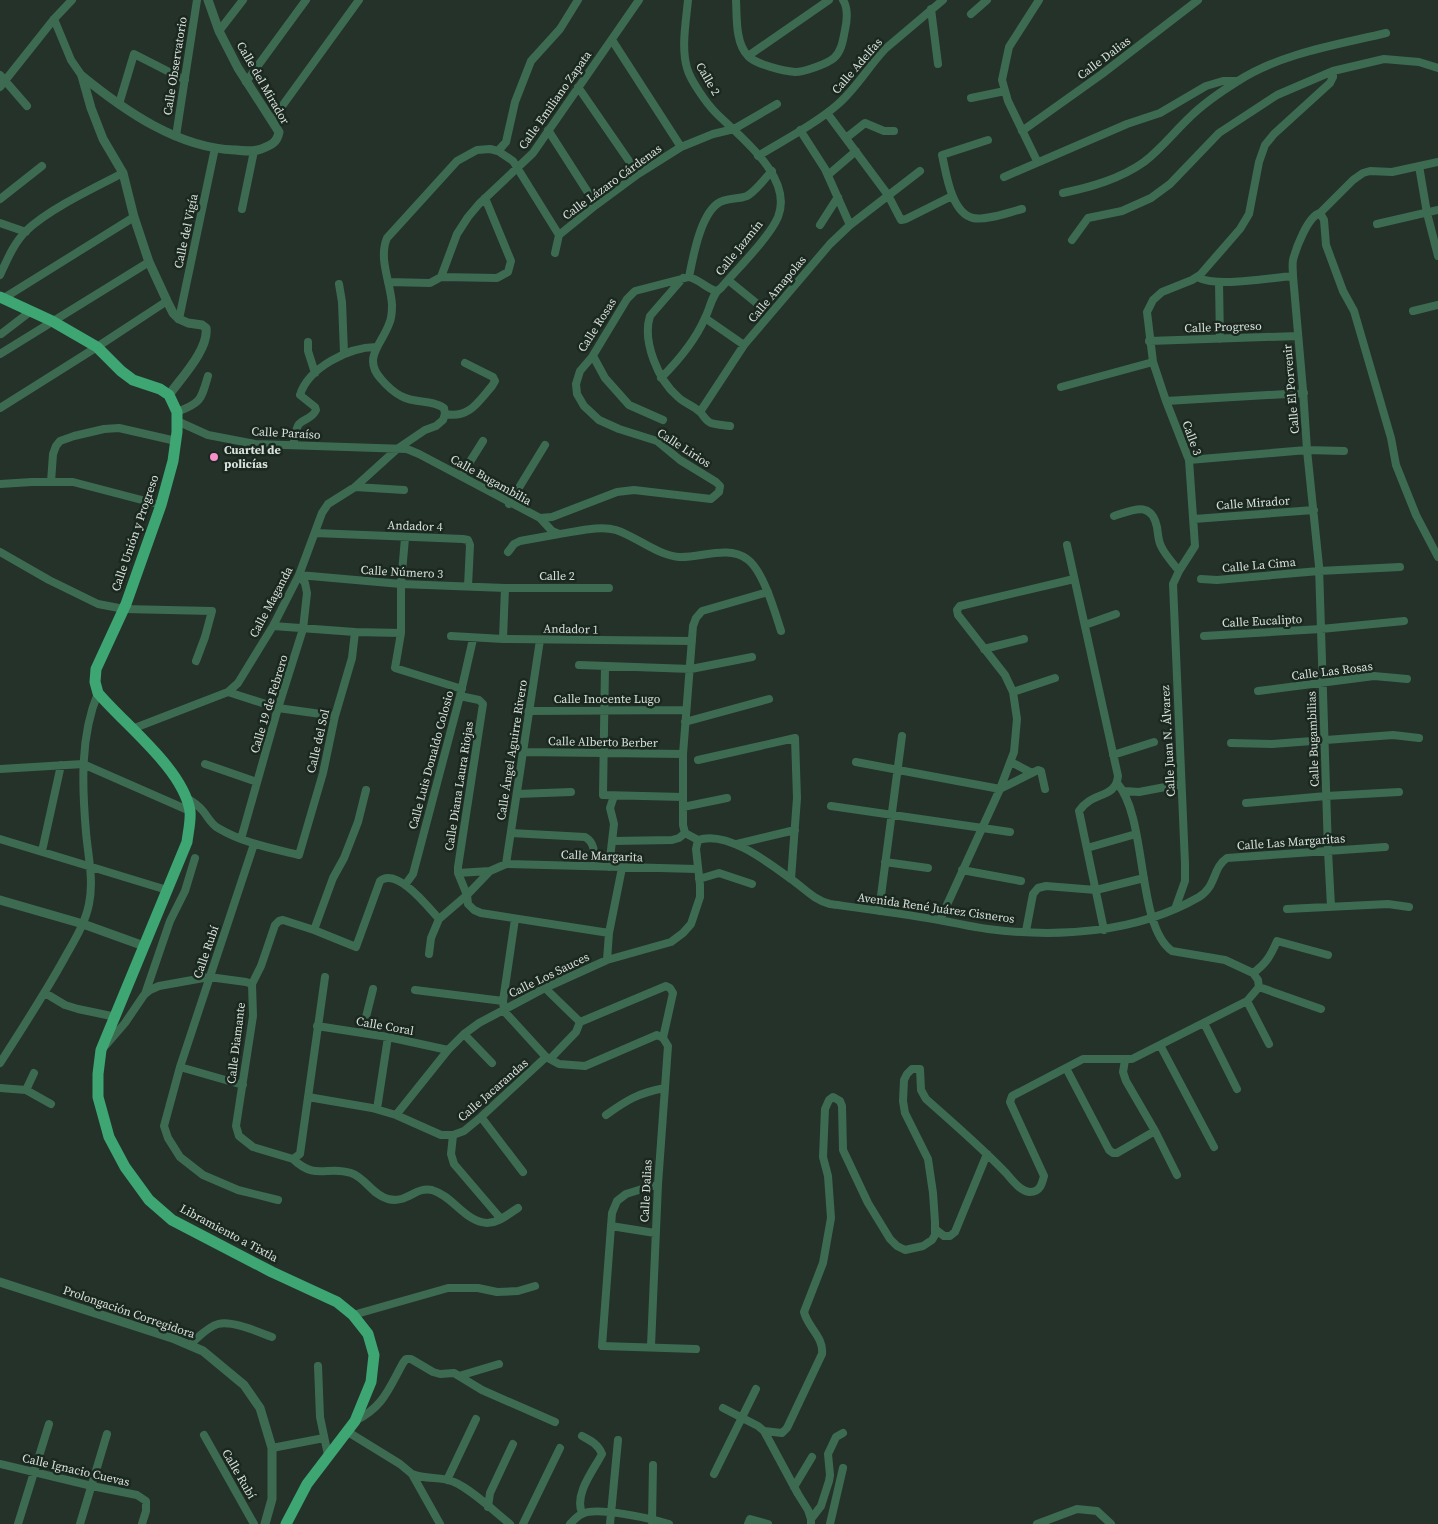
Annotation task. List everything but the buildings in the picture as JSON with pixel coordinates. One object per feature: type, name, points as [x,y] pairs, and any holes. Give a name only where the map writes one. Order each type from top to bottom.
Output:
[{"type":"main road","points":[[2,297],[97,347],[133,380],[160,389],[169,395]]},
{"type":"main road","name":"Calle Unión y Progreso","points":[[98,693],[95,682],[96,669],[124,609],[161,505],[173,461],[177,417],[169,395]]},
{"type":"main road","name":"Libramiento a Tixtla","points":[[98,693],[156,753],[180,784],[190,811],[187,842],[101,1050],[98,1097],[109,1137],[125,1167],[149,1200],[172,1220],[272,1272],[337,1302],[353,1315],[368,1334],[374,1355],[371,1382],[355,1421],[307,1484],[286,1524]]},
{"type":"street","points":[[27,106],[2,81],[72,0]]},
{"type":"street","name":"Calle Observatorio","points":[[176,136],[197,0]]},
{"type":"street","name":"Calle del Mirador","points":[[54,19],[71,60],[82,76],[138,117],[176,136],[202,146],[254,151],[273,145],[278,139],[279,132],[246,82],[219,31],[208,0]]},
{"type":"street","points":[[219,31],[243,0]]},
{"type":"street","points":[[246,82],[306,0]]},
{"type":"street","points":[[272,120],[358,0]]},
{"type":"street","points":[[498,151],[506,142],[515,102],[531,61],[560,29],[578,0]]},
{"type":"street","name":"Calle Emiliano Zapata","points":[[441,277],[457,234],[468,217],[485,198],[533,154],[639,0]]},
{"type":"street","name":"Calle 2","points":[[688,0],[684,50],[687,69],[714,111],[734,129]]},
{"type":"street","points":[[736,0],[741,43],[748,56],[778,69],[796,72],[829,61],[835,58],[840,51],[846,25],[846,6],[843,0]]},
{"type":"street","points":[[748,56],[828,0]]},
{"type":"street","name":"Calle Adelfas","points":[[758,156],[827,113],[838,104],[858,84],[876,58],[943,0]]},
{"type":"street","points":[[971,14],[987,0]]},
{"type":"street","points":[[1037,161],[1008,101],[1002,80],[1010,47],[1039,0]]},
{"type":"street","name":"Calle Dalias","points":[[1022,131],[1102,74],[1198,0]]},
{"type":"street","points":[[931,9],[938,64]]},
{"type":"street","points":[[1063,193],[1107,181],[1145,161],[1170,139],[1201,107],[1238,81],[1265,66],[1285,58],[1386,33]]},
{"type":"street","points":[[612,40],[681,147]]},
{"type":"street","points":[[119,104],[134,54],[185,80]]},
{"type":"street","points":[[1072,240],[1088,218],[1122,211],[1152,198],[1177,177],[1219,133],[1277,95],[1334,71],[1384,59],[1419,62],[1438,68]]},
{"type":"street","points":[[1293,276],[1219,282],[1204,281],[1197,277],[1240,229],[1249,214],[1259,162],[1265,145],[1274,134],[1330,83],[1334,71]]},
{"type":"street","points":[[82,76],[91,108],[103,139],[123,174],[134,217],[149,262],[173,313],[179,319],[188,323],[202,325],[206,328],[207,335],[201,350],[169,395]]},
{"type":"street","points":[[1004,176],[1127,124],[1160,113],[1206,86],[1238,81]]},
{"type":"street","points":[[578,87],[638,174]]},
{"type":"street","points":[[971,98],[1005,91]]},
{"type":"street","name":"Calle Lázaro Cárdenas","points":[[559,234],[638,174],[681,147],[713,134],[734,129],[777,104]]},
{"type":"street","points":[[827,113],[888,195],[901,220],[952,196]]},
{"type":"street","points":[[846,138],[865,123],[884,131],[894,131]]},
{"type":"street","name":"Calle Jazmín","points":[[661,378],[688,349],[705,318],[716,291],[721,288],[764,238],[778,217],[781,204],[780,192],[772,171],[734,129]]},
{"type":"street","points":[[548,130],[596,205]]},
{"type":"street","points":[[800,130],[828,175],[850,224]]},
{"type":"street","points":[[988,140],[942,154],[952,196],[964,214],[974,219],[1022,210]]},
{"type":"street","name":"Calle del Vigía","points":[[179,319],[215,148]]},
{"type":"street","points":[[464,363],[493,377],[495,381],[471,410],[455,416],[445,414],[444,408],[436,402],[408,400],[395,393],[377,375],[372,362],[376,347],[389,324],[392,304],[383,253],[387,238],[458,161],[477,150],[490,149],[498,151],[513,162],[559,234],[555,253]]},
{"type":"street","points":[[242,209],[254,151]]},
{"type":"street","points":[[828,175],[856,152]]},
{"type":"street","name":"Calle El Porvenir","points":[[1319,571],[1307,450],[1293,260],[1305,228],[1314,216],[1320,213],[1353,180],[1363,173],[1370,171],[1392,172],[1438,162]]},
{"type":"street","points":[[0,199],[42,166]]},
{"type":"street","points":[[1419,166],[1427,213],[1438,256]]},
{"type":"street","points":[[730,426],[710,423],[700,412],[677,396],[661,378],[654,362],[648,337],[648,323],[650,316],[686,277],[703,225],[710,211],[718,203],[727,199],[751,193],[772,171]]},
{"type":"street","points":[[888,195],[920,171]]},
{"type":"street","points":[[0,274],[26,232],[60,208],[123,174]]},
{"type":"street","name":"Calle Amapolas","points":[[700,412],[744,345],[830,244],[850,224],[888,195]]},
{"type":"street","points":[[820,226],[838,197]]},
{"type":"street","points":[[388,282],[430,283],[441,277],[496,278],[508,272],[511,261],[485,198]]},
{"type":"street","points":[[1377,224],[1438,210]]},
{"type":"street","points":[[1320,213],[1324,220],[1326,244],[1342,291],[1354,311],[1392,438],[1396,465],[1416,516],[1438,557]]},
{"type":"street","points":[[2,297],[134,217]]},
{"type":"street","points":[[0,223],[26,232]]},
{"type":"street","points":[[0,354],[149,262]]},
{"type":"street","points":[[686,277],[696,278],[708,289],[716,291]]},
{"type":"street","name":"Calle Rosas","points":[[599,420],[584,406],[577,394],[576,384],[580,370],[593,356],[620,308],[635,291],[686,277]]},
{"type":"street","name":"Calle 3","points":[[1179,571],[1195,546],[1189,460],[1153,362],[1147,312],[1154,300],[1162,292],[1197,277]]},
{"type":"street","points":[[728,280],[760,306]]},
{"type":"street","points":[[1219,282],[1220,339]]},
{"type":"street","points":[[339,284],[342,302],[344,353]]},
{"type":"street","points":[[0,408],[167,300]]},
{"type":"street","points":[[1413,311],[1438,305]]},
{"type":"street","points":[[1,334],[30,311]]},
{"type":"street","points":[[705,318],[744,345]]},
{"type":"street","name":"Calle Progreso","points":[[1150,341],[1298,336]]},
{"type":"street","points":[[308,342],[308,351],[314,373]]},
{"type":"street","points":[[293,445],[297,427],[312,416],[316,410],[315,407],[300,395],[314,373],[344,353],[366,347],[376,347]]},
{"type":"street","points":[[593,356],[605,378],[629,405],[663,420]]},
{"type":"street","points":[[1060,387],[1153,362]]},
{"type":"street","points":[[177,417],[202,396],[208,376]]},
{"type":"street","points":[[1166,401],[1304,393]]},
{"type":"street","name":"Calle Maganda","points":[[132,729],[228,692],[238,683],[272,626],[299,575],[322,512],[328,504],[355,487],[398,448],[425,430],[436,426],[443,420],[445,414]]},
{"type":"street","name":"Calle Paraíso","points":[[177,417],[208,435],[255,444],[398,448]]},
{"type":"street","name":"Calle Lirios","points":[[599,420],[657,441],[680,460],[716,482],[720,486],[719,492]]},
{"type":"street","points":[[51,482],[53,454],[56,446],[60,441],[74,436],[104,429],[119,428],[176,441]]},
{"type":"street","points":[[461,476],[483,441]]},
{"type":"street","points":[[510,504],[546,445]]},
{"type":"street","name":"Calle Bugambilia","points":[[398,448],[419,454],[510,504],[540,518],[552,517],[617,492],[634,490],[711,500],[719,492]]},
{"type":"street","points":[[1189,460],[1307,450],[1344,451]]},
{"type":"street","points":[[0,484],[73,482],[161,505]]},
{"type":"street","points":[[355,487],[404,490]]},
{"type":"street","points":[[1114,516],[1139,508],[1151,514],[1155,518],[1160,544],[1179,571]]},
{"type":"street","name":"Calle Mirador","points":[[1194,519],[1314,510]]},
{"type":"street","points":[[540,518],[552,531],[558,534]]},
{"type":"street","points":[[508,552],[514,544],[520,541],[600,529],[614,530],[656,550],[679,557],[731,553],[746,558],[752,563],[768,592],[781,631]]},
{"type":"street","name":"Andador 4","points":[[315,533],[468,540],[470,545],[468,586]]},
{"type":"street","points":[[272,626],[401,633],[401,584],[405,538]]},
{"type":"street","points":[[1066,545],[1086,625],[1118,776],[1114,789],[1084,803],[1079,811],[1104,930]]},
{"type":"street","points":[[0,552],[49,580],[98,604],[124,609],[212,611],[196,661]]},
{"type":"street","name":"Calle La Cima","points":[[1201,579],[1216,580],[1319,571],[1400,567]]},
{"type":"street","name":"Calle Juan N. Álvarez","points":[[1175,909],[1185,881],[1173,595],[1174,584],[1179,571]]},
{"type":"street","name":"Calle Bugambilias","points":[[1319,571],[1328,851],[1332,906]]},
{"type":"street","name":"Calle Número 3","points":[[299,575],[401,584],[505,588]]},
{"type":"street","name":"Calle 19 de Febrero","points":[[241,839],[278,708],[303,629],[307,593],[299,575]]},
{"type":"street","points":[[940,920],[1000,789],[1014,752],[1017,719],[1013,692],[1005,675],[958,615],[957,610],[960,606],[1074,579]]},
{"type":"street","points":[[503,639],[505,588]]},
{"type":"street","name":"Calle 2","points":[[505,588],[608,588]]},
{"type":"street","points":[[698,760],[795,738],[797,798],[791,879],[737,844],[705,838],[698,840],[685,833],[683,825],[684,722],[696,618],[702,611],[768,592]]},
{"type":"street","points":[[1086,625],[1116,614]]},
{"type":"street","name":"Calle Eucalipto","points":[[1204,636],[1321,629],[1404,621]]},
{"type":"street","name":"Calle del Sol","points":[[254,844],[299,855],[323,773],[335,716],[352,658],[355,632]]},
{"type":"street","name":"Calle Diana Laura Riojas","points":[[401,633],[395,668],[461,692],[479,700],[483,704],[458,873]]},
{"type":"street","name":"Andador 1","points":[[451,636],[473,639],[692,641]]},
{"type":"street","name":"Calle Luis Donaldo Colosio","points":[[405,885],[412,874],[461,692],[473,639]]},
{"type":"street","points":[[984,648],[1024,639]]},
{"type":"street","name":"Calle Ángel Aguirre Rivero","points":[[506,864],[540,640]]},
{"type":"street","points":[[579,665],[691,669],[752,657]]},
{"type":"street","points":[[605,667],[603,795],[683,797]]},
{"type":"street","name":"Calle Las Rosas","points":[[1258,691],[1374,676],[1407,679]]},
{"type":"street","points":[[1013,692],[1055,678]]},
{"type":"street","points":[[228,692],[278,708],[335,716]]},
{"type":"street","points":[[0,1064],[44,993],[83,924],[89,903],[91,887],[83,764],[90,712],[98,693]]},
{"type":"street","points":[[684,722],[769,698]]},
{"type":"street","name":"Calle Inocente Lugo","points":[[528,711],[685,710]]},
{"type":"street","points":[[1231,743],[1272,744],[1393,734],[1419,738]]},
{"type":"street","points":[[879,911],[902,736]]},
{"type":"street","points":[[1113,755],[1154,742]]},
{"type":"street","name":"Calle Alberto Berber","points":[[523,752],[683,754]]},
{"type":"street","points":[[856,762],[1000,789],[1038,770],[1041,772],[1045,788]]},
{"type":"street","points":[[1010,762],[1032,773]]},
{"type":"street","points":[[0,769],[83,764],[190,811]]},
{"type":"street","points":[[205,764],[257,782]]},
{"type":"street","points":[[42,851],[61,765]]},
{"type":"street","points":[[764,1432],[782,1433],[787,1428],[818,1364],[823,1346],[806,1319],[804,1312],[823,1263],[831,1218],[828,1176],[823,1157],[826,1109],[832,1097],[840,1101],[842,1106],[843,1150],[868,1203],[890,1240],[905,1250],[923,1246],[932,1240],[935,1229],[933,1192],[928,1159],[905,1113],[903,1101],[904,1080],[912,1069],[920,1069],[921,1090],[926,1099],[987,1154],[1018,1186],[1028,1192],[1036,1191],[1041,1186],[1044,1176],[1010,1102],[1012,1096],[1083,1059],[1132,1059],[1247,1002],[1259,987],[1258,980],[1253,973],[1225,960],[1172,951],[1165,947],[1159,937],[1152,917],[1136,834],[1124,791],[1117,783]]},
{"type":"street","points":[[1124,791],[1139,792],[1181,784]]},
{"type":"street","points":[[314,930],[333,878],[344,858],[358,822],[366,790]]},
{"type":"street","points":[[516,794],[571,792]]},
{"type":"street","points":[[1246,803],[1400,792]]},
{"type":"street","points":[[609,867],[614,824],[610,808],[614,796]]},
{"type":"street","points":[[185,797],[203,810],[217,828],[254,844]]},
{"type":"street","points":[[682,806],[727,798]]},
{"type":"street","points":[[831,806],[1010,832]]},
{"type":"street","points":[[737,844],[795,830]]},
{"type":"street","points":[[511,833],[585,837],[591,840],[594,846],[594,866]]},
{"type":"street","points":[[612,841],[672,840],[679,838],[685,833]]},
{"type":"street","points":[[1087,848],[1136,834]]},
{"type":"street","points":[[0,838],[167,890]]},
{"type":"street","name":"Calle Los Sauces","points":[[396,1115],[448,1050],[464,1034],[479,1023],[545,988],[606,960],[671,942],[683,933],[691,924],[700,897],[696,849],[698,840]]},
{"type":"street","name":"Calle Rubí","points":[[254,844],[180,1067],[164,1126],[168,1138],[180,1157],[203,1174],[219,1183],[238,1190],[278,1200]]},
{"type":"street","name":"Calle Las Margaritas","points":[[1214,881],[1217,869],[1222,861],[1227,858],[1385,847]]},
{"type":"street","points":[[144,996],[170,921],[185,891],[195,858]]},
{"type":"street","points":[[885,862],[928,868]]},
{"type":"street","points":[[506,864],[490,871],[458,873],[467,895],[468,904],[474,910],[481,913],[609,933]]},
{"type":"street","name":"Calle Margarita","points":[[506,864],[697,869]]},
{"type":"street","points":[[606,960],[609,933],[622,868]]},
{"type":"street","points":[[962,870],[1021,881]]},
{"type":"street","points":[[429,954],[431,938],[439,919],[467,895],[490,871]]},
{"type":"street","points":[[699,879],[719,873],[752,884]]},
{"type":"street","points":[[101,1050],[125,1023],[144,996],[150,990],[159,986],[209,977],[252,984],[262,966],[275,925],[279,921],[283,920],[314,930],[356,947],[380,881],[384,878],[390,877],[405,885],[439,919]]},
{"type":"street","points":[[1026,931],[1033,894],[1038,888],[1046,886],[1096,890],[1144,878]]},
{"type":"street","name":"Avenida René Juárez Cisneros","points":[[791,879],[823,902],[989,929],[1055,934],[1104,930],[1152,917],[1175,909],[1202,895],[1214,881]]},
{"type":"street","points":[[0,900],[83,924],[144,946]]},
{"type":"street","points":[[1287,908],[1388,904],[1409,907]]},
{"type":"street","points":[[515,918],[503,1002],[504,1011],[548,1058],[559,1064],[585,1066],[656,1036],[663,1038],[673,993],[666,986],[580,1022],[545,988]]},
{"type":"street","points":[[1253,973],[1269,959],[1277,941],[1328,955]]},
{"type":"street","points":[[326,977],[317,1026],[300,1154],[294,1159],[303,1168],[316,1171],[351,1173],[375,1193],[388,1199],[402,1200],[417,1192],[429,1189],[441,1193],[474,1220],[486,1223],[496,1222],[518,1208]]},
{"type":"street","name":"Calle Diamante","points":[[252,984],[253,1016],[236,1126],[238,1136],[253,1147],[294,1159]]},
{"type":"street","points":[[1259,987],[1321,1009]]},
{"type":"street","points":[[362,1033],[373,989]]},
{"type":"street","points":[[416,990],[503,1002]]},
{"type":"street","points":[[44,993],[78,1009],[116,1017]]},
{"type":"street","points":[[1247,1002],[1269,1044]]},
{"type":"street","name":"Calle Jacarandas","points":[[308,1096],[377,1109],[396,1115],[441,1135],[453,1135],[464,1131],[481,1118],[576,1032],[580,1022]]},
{"type":"street","points":[[1204,1023],[1237,1089]]},
{"type":"street","name":"Calle Coral","points":[[317,1026],[388,1037],[448,1050]]},
{"type":"street","points":[[464,1034],[492,1063]]},
{"type":"street","points":[[377,1109],[388,1037]]},
{"type":"street","name":"Calle Dalias","points":[[650,1346],[655,1233],[668,1046],[663,1038]]},
{"type":"street","points":[[1160,1045],[1214,1147]]},
{"type":"street","points":[[1125,1060],[1123,1072],[1126,1081],[1155,1131],[1177,1175]]},
{"type":"street","points":[[180,1067],[243,1085]]},
{"type":"street","points":[[1066,1068],[1109,1150],[1113,1153],[1118,1153],[1155,1131]]},
{"type":"street","points":[[26,1090],[34,1073]]},
{"type":"street","points":[[0,1088],[26,1090],[51,1104]]},
{"type":"street","points":[[606,1115],[632,1097],[665,1088]]},
{"type":"street","points":[[481,1118],[523,1172]]},
{"type":"street","points":[[453,1135],[451,1154],[454,1164],[501,1219]]},
{"type":"street","points":[[935,1229],[944,1236],[950,1236],[955,1232],[987,1154]]},
{"type":"street","points":[[658,1184],[626,1194],[617,1201],[612,1213],[602,1346],[650,1346],[696,1349]]},
{"type":"street","points":[[611,1226],[655,1233]]},
{"type":"street","name":"Prolongación Corregidora","points":[[0,1282],[175,1339],[203,1351],[244,1385],[260,1408],[272,1448],[272,1499],[265,1524]]},
{"type":"street","points":[[353,1315],[448,1288],[478,1288],[497,1292],[518,1291],[535,1286]]},
{"type":"street","points":[[189,1345],[206,1330],[218,1324],[229,1323],[272,1336]]},
{"type":"street","points":[[355,1421],[368,1414],[380,1404],[406,1359],[410,1359],[433,1372],[440,1374],[454,1373],[482,1390],[555,1422]]},
{"type":"street","points":[[459,1376],[499,1364]]},
{"type":"street","points":[[318,1366],[320,1417],[328,1455]]},
{"type":"street","points":[[714,1474],[756,1389]]},
{"type":"street","points":[[723,1408],[758,1426],[764,1432],[808,1510],[811,1522]]},
{"type":"street","points":[[447,1480],[476,1419]]},
{"type":"street","points":[[18,1524],[49,1424]]},
{"type":"street","points":[[348,1432],[400,1464],[412,1474],[422,1478],[453,1481],[467,1489],[510,1524]]},
{"type":"street","points":[[811,1522],[821,1506],[829,1481],[828,1454],[836,1437],[843,1432]]},
{"type":"street","points":[[80,1524],[108,1434]]},
{"type":"street","name":"Calle Rubí","points":[[204,1435],[254,1524]]},
{"type":"street","points":[[582,1436],[594,1442],[600,1448],[602,1454],[582,1492],[579,1507],[582,1514]]},
{"type":"street","points":[[272,1448],[324,1438]]},
{"type":"street","points":[[610,1524],[618,1440]]},
{"type":"street","points":[[488,1507],[490,1493],[513,1444]]},
{"type":"street","points":[[523,1524],[560,1448]]},
{"type":"street","points":[[794,1487],[812,1457]]},
{"type":"street","name":"Calle Ignacio Cuevas","points":[[0,1464],[137,1495],[146,1501],[146,1511],[142,1524]]},
{"type":"street","points":[[652,1521],[653,1465]]},
{"type":"street","points":[[830,1524],[844,1468]]},
{"type":"street","points":[[412,1474],[440,1524]]},
{"type":"street","points":[[1036,1524],[1078,1509],[1097,1511],[1111,1524]]},
{"type":"street","points":[[570,1524],[582,1514],[591,1511],[641,1516],[652,1521],[669,1524]]},
{"type":"street","points":[[748,1524],[750,1519],[768,1524]]},
{"type":"place","name":"Cuartel de policías","points":[[214,457]]}]
